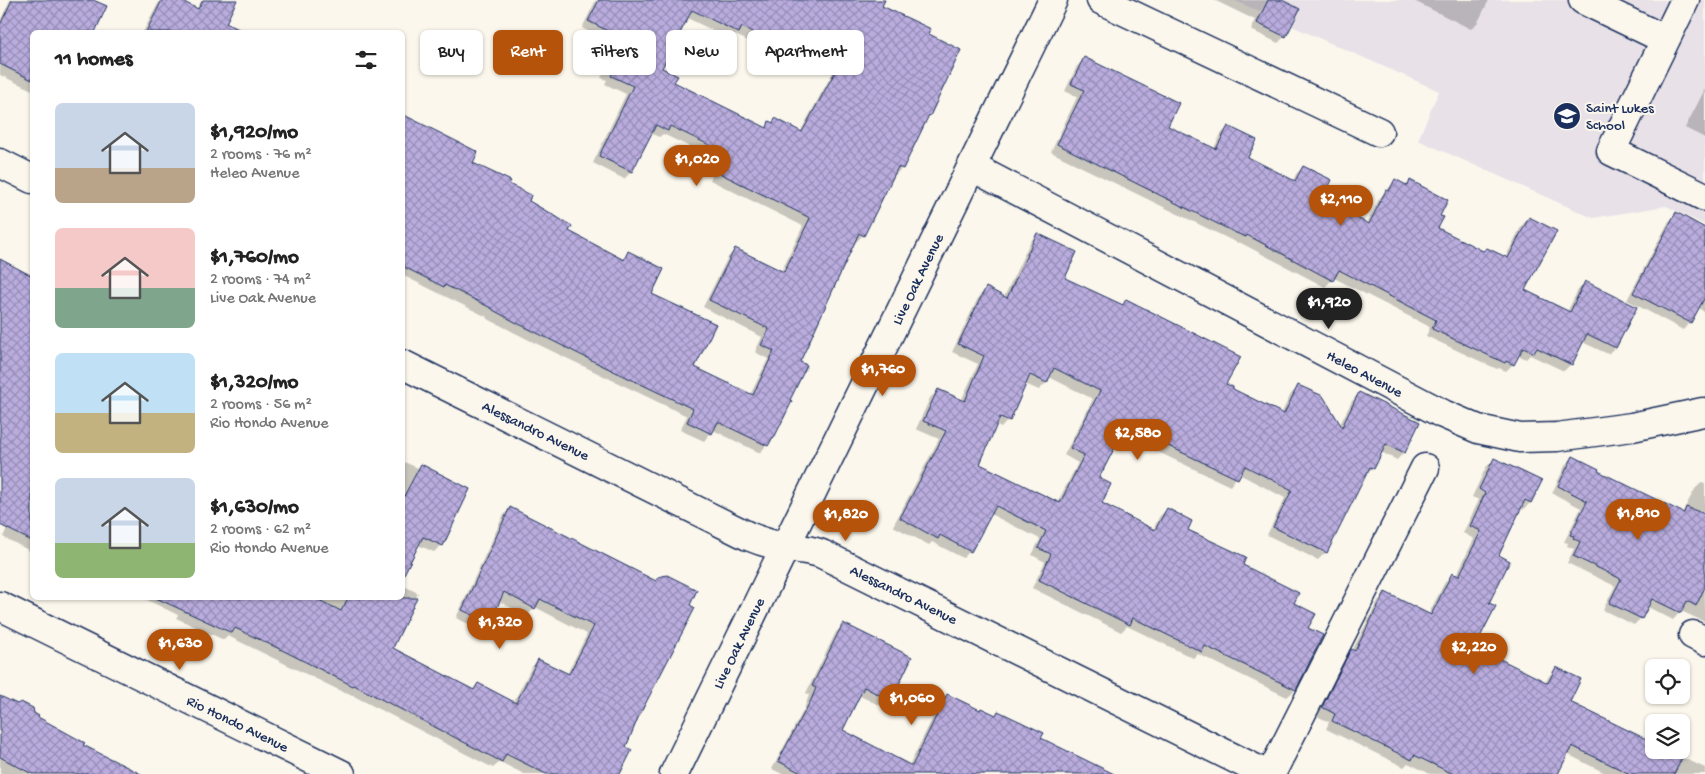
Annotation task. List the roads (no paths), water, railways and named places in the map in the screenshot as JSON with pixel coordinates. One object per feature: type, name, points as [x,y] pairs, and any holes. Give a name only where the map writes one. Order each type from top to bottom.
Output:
[{"type":"street","name":"Live Oak Avenue","points":[[674,774],[784,547],[804,512],[1053,0]]},
{"type":"street","points":[[1101,0],[1379,132]]},
{"type":"street","points":[[1583,0],[1664,39]]},
{"type":"street","points":[[1685,0],[1664,39],[1611,151],[1705,197]]},
{"type":"street","points":[[0,163],[30,178]]},
{"type":"street","name":"Heleo Avenue","points":[[972,167],[1443,414],[1478,429],[1520,438],[1557,437],[1632,427],[1704,412]]},
{"type":"street","name":"Alessandro Avenue","points":[[405,365],[759,541],[824,555],[1266,774]]},
{"type":"street","points":[[1271,774],[1425,468]]},
{"type":"street","name":"Rio Hondo Avenue","points":[[0,606],[341,774]]},
{"type":"place","name":"Saint Lukes School","points":[[1567,116]]}]
